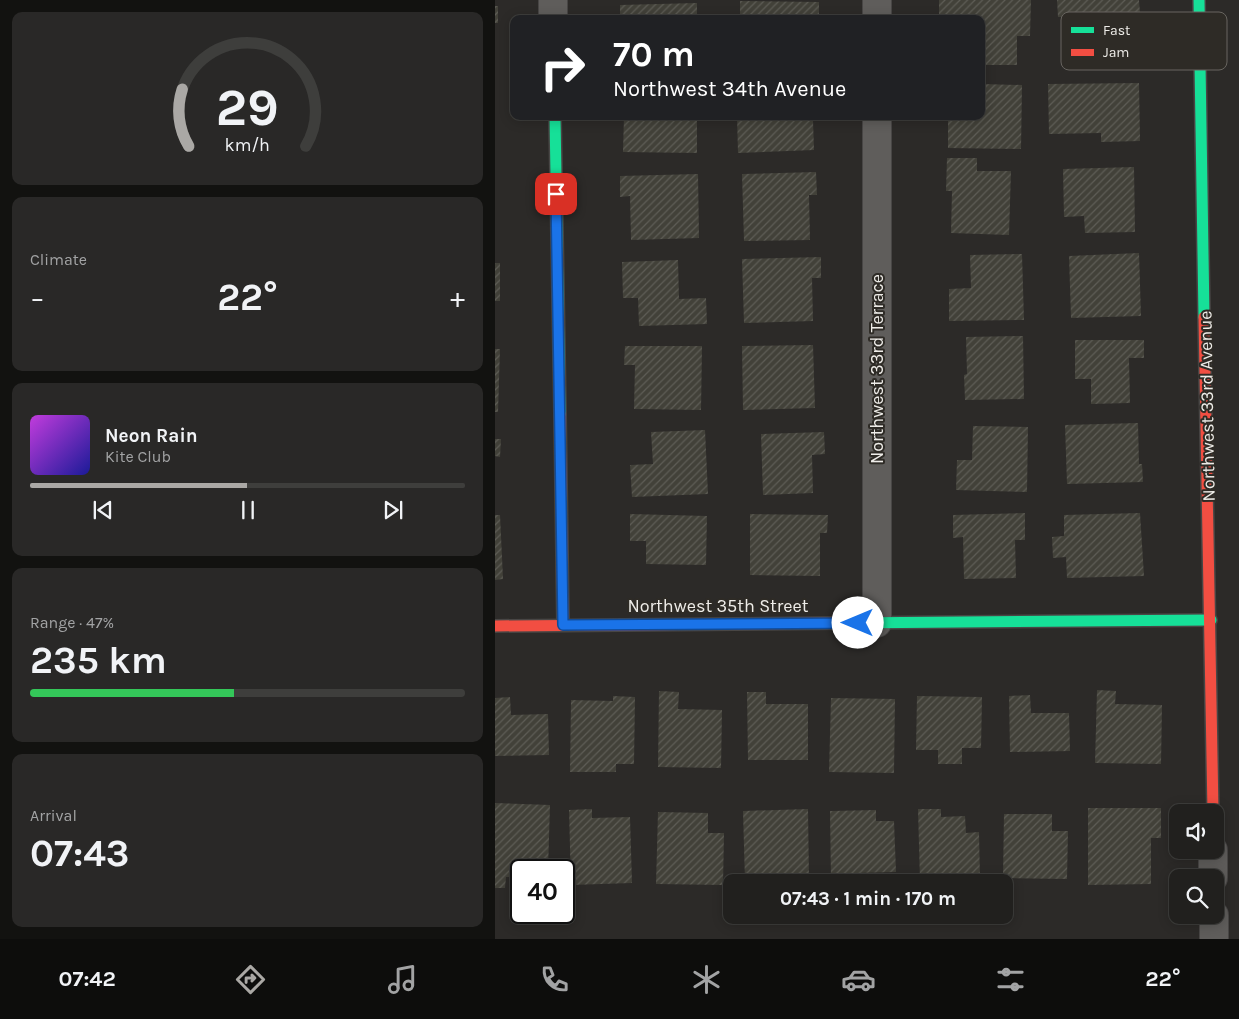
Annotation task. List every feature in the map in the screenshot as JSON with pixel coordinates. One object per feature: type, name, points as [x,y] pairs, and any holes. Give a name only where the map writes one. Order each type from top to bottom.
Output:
[{"type":"street","points":[[553,0],[553,15]]},
{"type":"street","points":[[877,0],[877,15]]},
{"type":"street","name":"Northwest 33rd Avenue","points":[[1200,70],[1213,804]]},
{"type":"street","points":[[555,120],[563,625]]},
{"type":"street","name":"Northwest 33rd Terrace","points":[[877,120],[877,622]]},
{"type":"street","name":"Northwest 35th Street","points":[[495,626],[1211,620]]},
{"type":"street","points":[[1214,924],[1214,939]]},
{"type":"building","points":[[939,0],[1031,0],[1030,36],[1017,36],[1017,65],[985,65],[985,15],[939,15]]},
{"type":"building","points":[[1057,0],[1139,0],[1140,12],[1061,12],[1061,17],[1058,17]]},
{"type":"building","points":[[740,1],[819,2],[819,15],[740,15]]},
{"type":"building","points":[[697,3],[697,15],[620,15],[620,5]]},
{"type":"building","points":[[495,6],[498,6],[498,23],[495,23]]},
{"type":"building","points":[[1139,83],[1140,141],[1101,142],[1101,133],[1049,134],[1048,84]]},
{"type":"building","points":[[985,84],[1022,85],[1021,149],[948,148],[948,120],[985,120]]},
{"type":"building","points":[[624,120],[697,120],[697,153],[623,152]]},
{"type":"building","points":[[737,120],[813,120],[814,150],[738,153]]},
{"type":"building","points":[[947,158],[977,158],[977,171],[1011,171],[1009,235],[951,233],[952,191],[946,191]]},
{"type":"building","points":[[1134,167],[1135,232],[1085,233],[1084,216],[1064,217],[1063,169]]},
{"type":"building","points":[[816,172],[817,195],[809,195],[810,240],[744,241],[742,174]]},
{"type":"building","points":[[698,174],[699,238],[631,240],[630,196],[620,197],[620,176]]},
{"type":"building","points":[[1139,253],[1141,316],[1071,318],[1069,256]]},
{"type":"building","points":[[1022,254],[1024,320],[949,321],[949,289],[971,288],[970,255]]},
{"type":"building","points":[[821,257],[821,278],[812,278],[813,321],[744,323],[742,259]]},
{"type":"building","points":[[678,260],[679,299],[706,298],[707,324],[639,326],[638,298],[623,298],[622,262]]},
{"type":"building","points":[[495,263],[500,263],[500,301],[495,301]]},
{"type":"building","points":[[1023,336],[1024,399],[965,400],[964,375],[967,374],[966,337]]},
{"type":"building","points":[[1075,340],[1144,340],[1144,358],[1129,358],[1130,403],[1091,404],[1091,379],[1075,379]]},
{"type":"building","points":[[813,345],[815,408],[743,410],[742,346]]},
{"type":"building","points":[[625,346],[702,346],[701,410],[634,409],[635,365],[624,365]]},
{"type":"building","points":[[495,349],[500,349],[498,412],[495,412]]},
{"type":"building","points":[[1138,423],[1139,464],[1142,464],[1143,482],[1067,484],[1065,425]]},
{"type":"building","points":[[973,426],[1028,427],[1027,492],[956,490],[957,460],[972,460]]},
{"type":"building","points":[[705,430],[708,494],[632,497],[630,465],[653,464],[651,432]]},
{"type":"building","points":[[824,432],[825,454],[812,455],[813,493],[763,495],[761,434]]},
{"type":"building","points":[[495,439],[501,439],[500,457],[495,456]]},
{"type":"building","points":[[1025,513],[1025,540],[1015,540],[1016,578],[964,579],[963,537],[953,538],[953,515]]},
{"type":"building","points":[[1140,513],[1144,576],[1067,578],[1066,557],[1053,558],[1052,537],[1064,536],[1064,515]]},
{"type":"building","points":[[630,514],[707,516],[706,565],[646,564],[646,541],[630,541]]},
{"type":"building","points":[[750,514],[828,515],[827,533],[820,533],[820,576],[750,575]]},
{"type":"building","points":[[495,515],[500,515],[503,579],[495,580]]},
{"type":"building","points":[[1097,690],[1116,691],[1115,704],[1162,705],[1161,764],[1095,763]]},
{"type":"building","points":[[659,691],[679,692],[678,709],[722,710],[721,768],[658,767]]},
{"type":"building","points":[[747,692],[766,692],[766,704],[808,704],[808,760],[748,760]]},
{"type":"building","points":[[1030,695],[1031,713],[1069,713],[1070,751],[1010,752],[1009,696]]},
{"type":"building","points":[[613,696],[635,697],[634,764],[616,764],[616,772],[570,772],[571,700],[613,701]]},
{"type":"building","points":[[917,696],[982,697],[981,748],[962,748],[962,764],[938,764],[938,750],[916,750]]},
{"type":"building","points":[[510,697],[511,715],[548,714],[549,755],[495,756],[495,698]]},
{"type":"building","points":[[831,698],[895,699],[894,773],[829,772]]},
{"type":"building","points":[[495,803],[550,805],[548,859],[510,859],[510,877],[506,877],[505,888],[495,888]]},
{"type":"building","points":[[1088,808],[1161,808],[1161,838],[1151,838],[1151,884],[1088,885]]},
{"type":"building","points":[[592,809],[592,818],[630,817],[632,883],[575,885],[575,859],[570,859],[569,810]]},
{"type":"building","points":[[808,809],[809,874],[745,874],[743,811]]},
{"type":"building","points":[[918,809],[941,809],[941,817],[965,816],[966,833],[979,832],[980,874],[920,874]]},
{"type":"building","points":[[876,810],[876,821],[894,821],[896,872],[831,874],[830,811]]},
{"type":"building","points":[[658,812],[708,813],[708,833],[724,833],[723,885],[656,884]]},
{"type":"building","points":[[1004,814],[1052,814],[1052,831],[1068,831],[1067,879],[1013,878],[1013,874],[1003,874]]},
{"type":"traffic: fast","points":[[1199,0],[1199,12]]},
{"type":"traffic: fast","points":[[1200,70],[1204,317]]},
{"type":"traffic: fast","points":[[555,120],[560,414]]},
{"type":"traffic: fast","points":[[845,623],[1211,620]]},
{"type":"traffic: jam","points":[[1204,317],[1213,804]]},
{"type":"traffic: jam","points":[[560,414],[563,625]]},
{"type":"traffic: jam","points":[[495,626],[845,623]]},
{"type":"route","points":[[556,194],[563,625],[858,623]]}]
